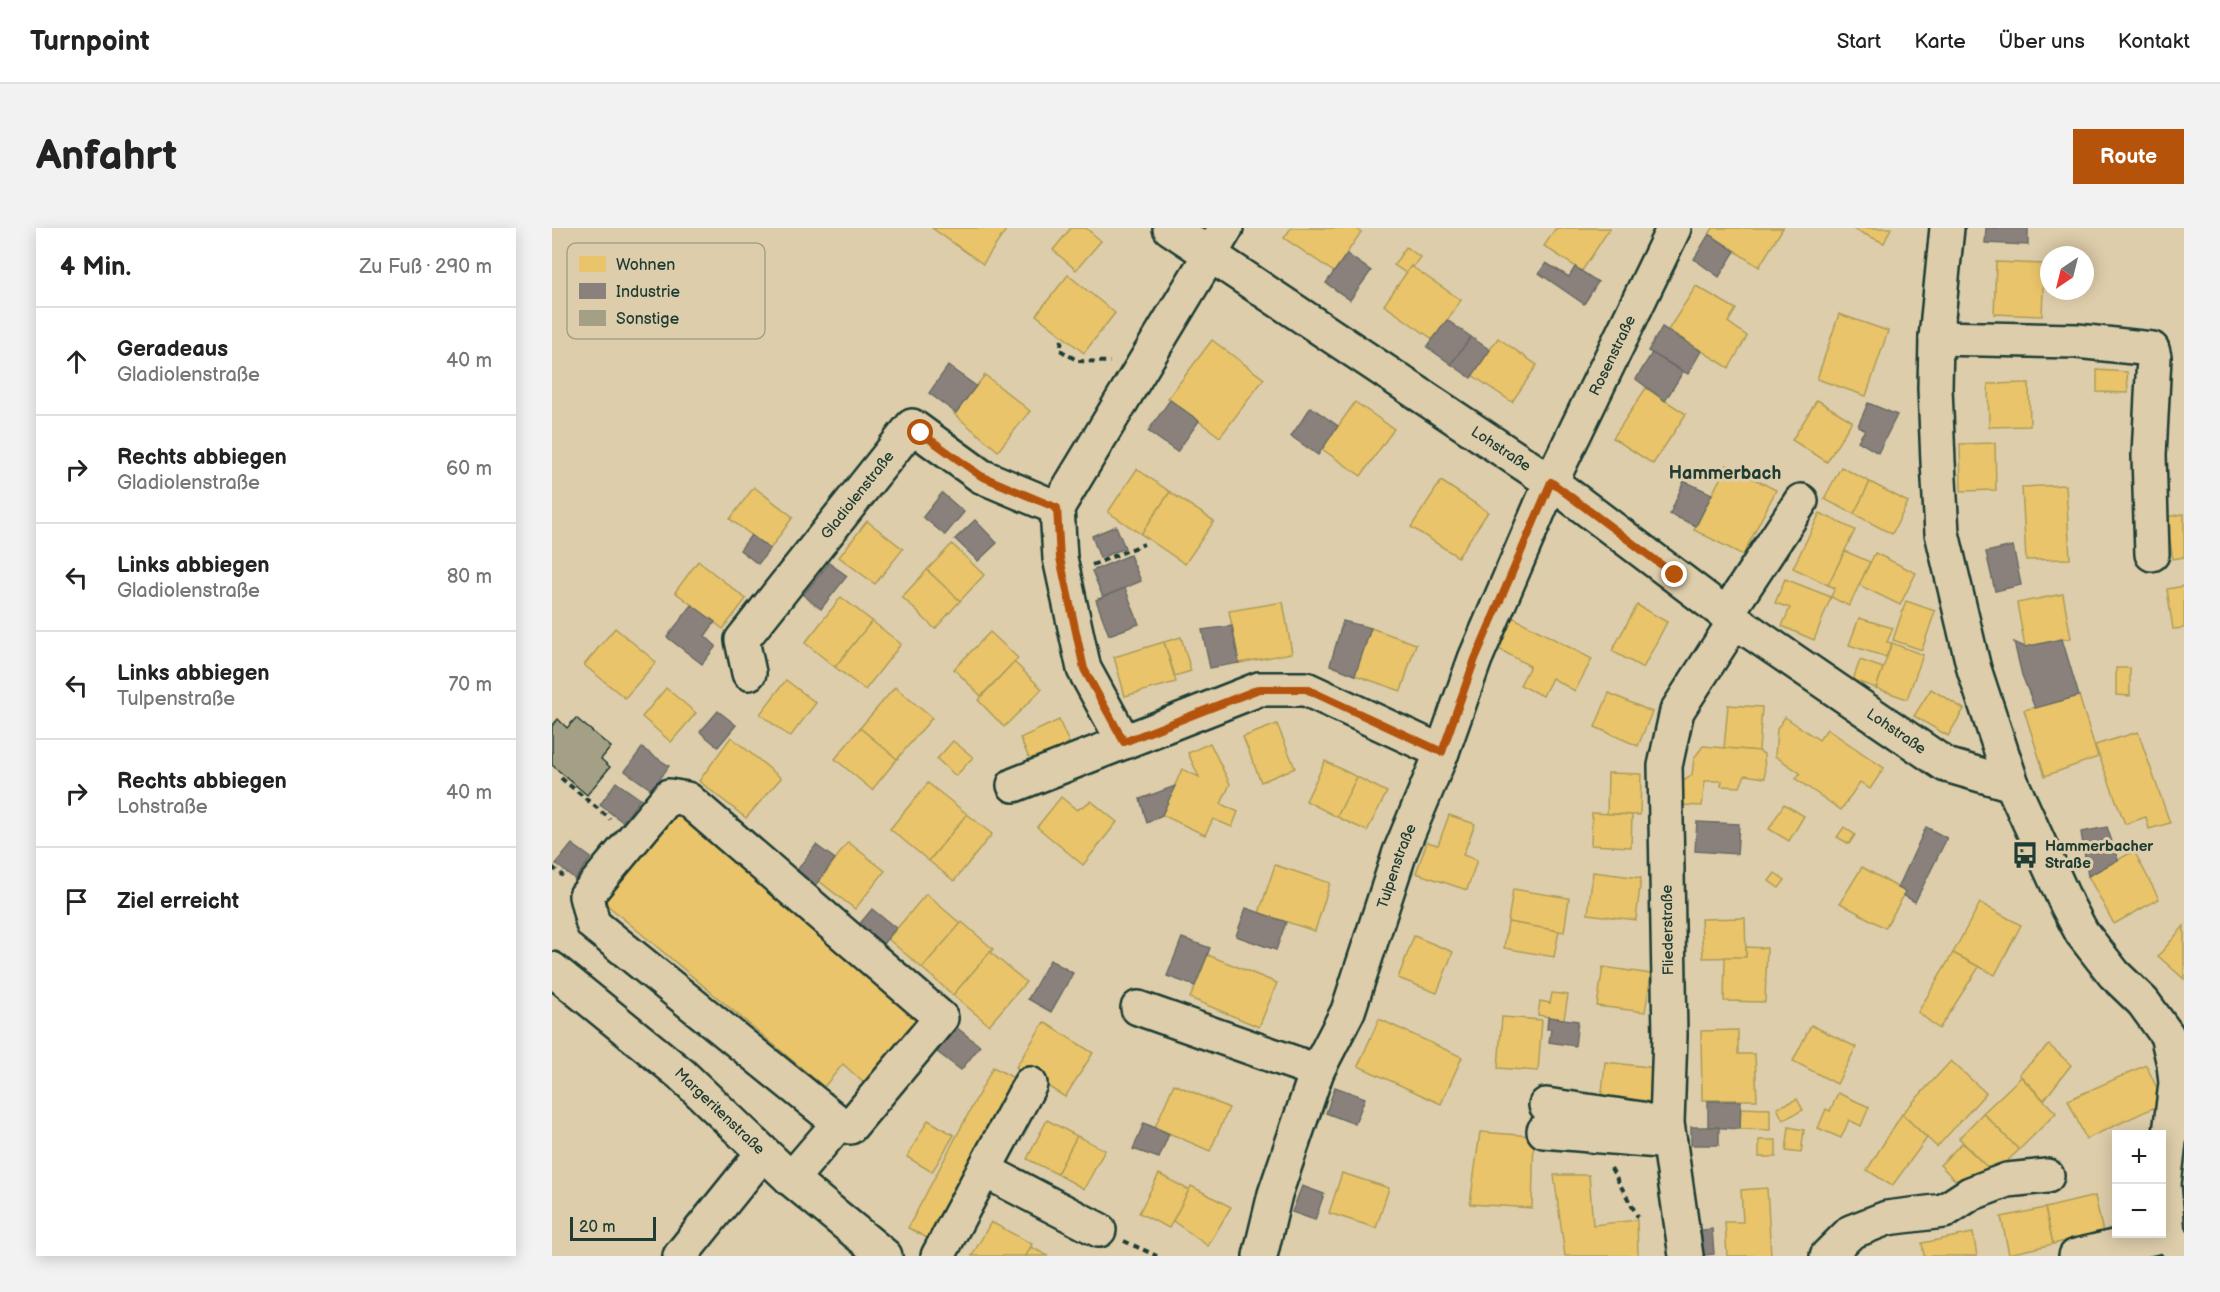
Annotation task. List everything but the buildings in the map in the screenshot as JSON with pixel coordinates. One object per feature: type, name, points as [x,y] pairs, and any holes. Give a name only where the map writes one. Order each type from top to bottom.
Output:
[{"type":"street","name":"Lohstraße","points":[[1170,228],[1551,482],[1731,618],[1946,765],[2012,784]]},
{"type":"street","points":[[1124,742],[1084,669],[1060,558],[1057,508],[1226,228]]},
{"type":"street","name":"Rosenstraße","points":[[1551,482],[1674,228]]},
{"type":"street","points":[[1947,228],[1936,338],[1935,388],[1942,533],[1974,669],[2012,784],[2039,848],[2082,933],[2114,974],[2143,1002],[2167,1035],[2179,1064],[2164,1184],[2176,1244],[2076,1256]]},
{"type":"street","points":[[1936,338],[2077,341],[2152,349],[2154,357],[2149,455],[2152,554]]},
{"type":"street","name":"Gladiolenstraße","points":[[749,673],[742,640],[912,426],[981,476],[1057,508]]},
{"type":"street","name":"Tulpenstraße","points":[[1260,1256],[1275,1194],[1317,1071],[1348,1011],[1400,852],[1442,752],[1475,659],[1551,482]]},
{"type":"street","name":"Fliederstraße","points":[[1686,1256],[1669,1132],[1670,1035],[1665,766],[1677,711],[1801,501]]},
{"type":"street","points":[[1014,785],[1259,689],[1306,689],[1442,752]]},
{"type":"street","points":[[669,796],[687,799],[941,1018],[849,1127],[839,1123],[593,924],[586,897],[669,796]]},
{"type":"street","name":"Margeritenstraße","points":[[552,969],[681,1074],[791,1179],[885,1256]]},
{"type":"street","points":[[1138,1008],[1317,1071]]},
{"type":"street","points":[[938,1256],[1030,1084]]},
{"type":"street","points":[[1545,1118],[1669,1132],[1593,1136],[1545,1118]]},
{"type":"street","points":[[791,1179],[839,1123]]},
{"type":"street","points":[[680,1256],[763,1153]]},
{"type":"street","points":[[984,1170],[1099,1230]]},
{"type":"street","points":[[1827,1256],[1851,1232],[1887,1218],[1944,1210],[1970,1194],[2007,1180],[2047,1176]]},
{"type":"path","points":[[1062,340],[1060,350],[1078,361],[1147,360]]},
{"type":"path","points":[[1063,575],[1143,544]]},
{"type":"path","points":[[561,778],[634,839]]},
{"type":"path","points":[[1593,1136],[1638,1217]]},
{"type":"place","name":"Hammerbacher Straße","points":[[2025,855]]},
{"type":"district","name":"Hammerbach","points":[[1725,473]]},
{"type":"route","points":[[921,433],[981,476],[1057,508],[1060,558],[1084,669],[1124,742],[1259,689],[1306,689],[1442,752],[1475,659],[1551,482],[1675,575]]}]
